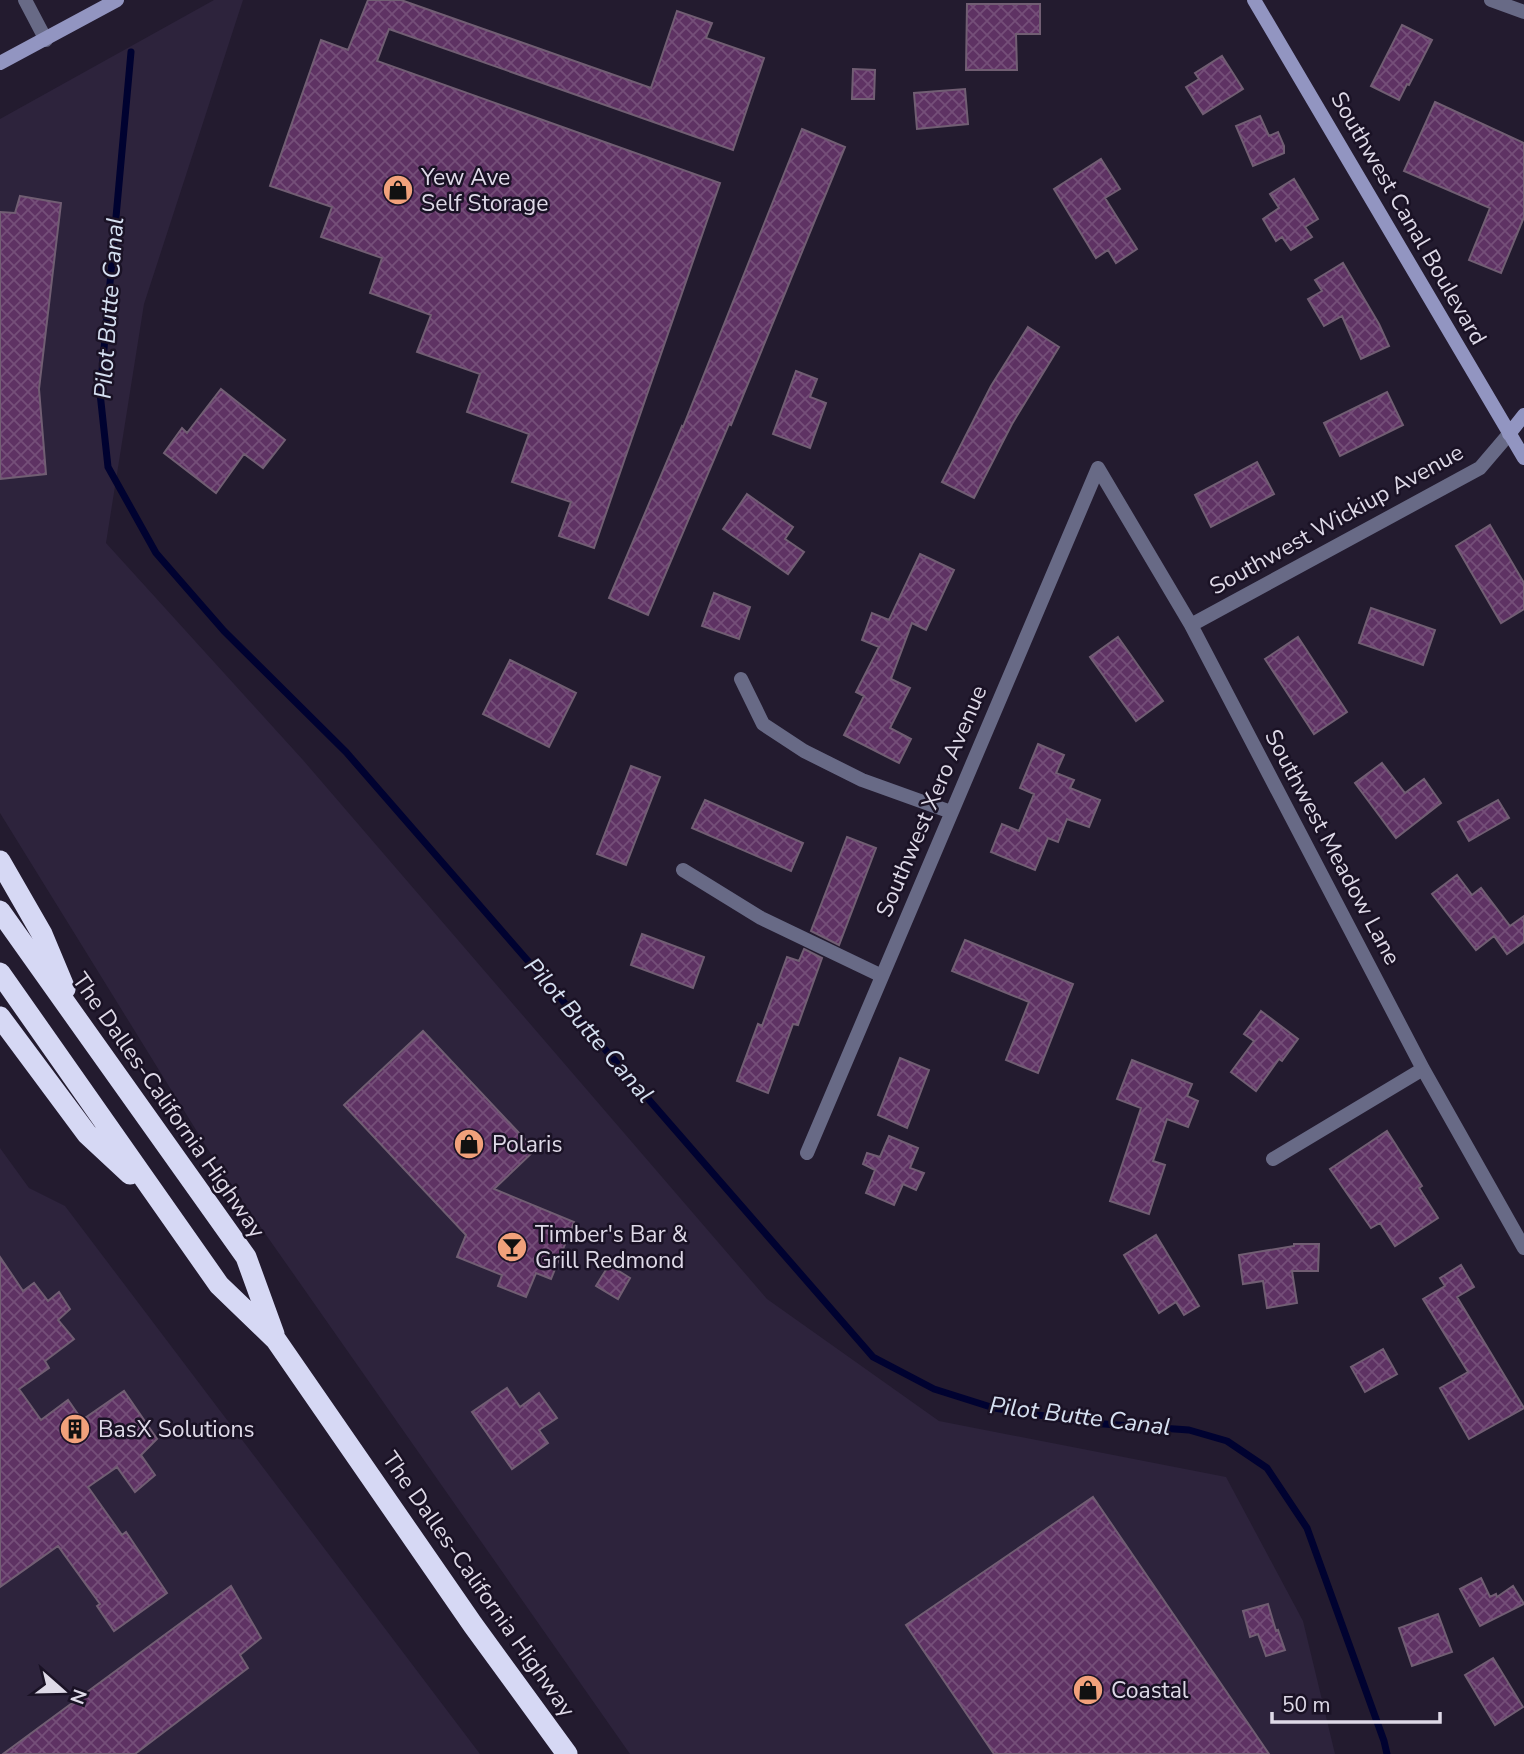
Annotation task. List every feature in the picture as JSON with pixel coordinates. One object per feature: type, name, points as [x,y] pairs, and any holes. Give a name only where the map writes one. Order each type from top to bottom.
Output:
[{"type":"highway","points":[[0,861],[42,934],[79,1023]]},
{"type":"highway","name":"The Dalles-California Highway","points":[[0,911],[246,1257],[276,1340]]},
{"type":"highway","name":"The Dalles-California Highway","points":[[0,972],[219,1285],[276,1340],[473,1625],[567,1754]]},
{"type":"highway","points":[[0,1017],[88,1134],[166,1209]]},
{"type":"main road","points":[[0,63],[117,0]]},
{"type":"main road","name":"Southwest Canal Boulevard","points":[[1254,0],[1524,458]]},
{"type":"main road","name":"Southwest Wickiup Avenue","points":[[1509,434],[1524,415]]},
{"type":"street","points":[[25,0],[46,40]]},
{"type":"street","points":[[1492,0],[1524,12]]},
{"type":"street","name":"Southwest Wickiup Avenue","points":[[1191,625],[1480,468],[1509,434]]},
{"type":"street","name":"Southwest Meadow Lane","points":[[1098,468],[1191,625],[1423,1069],[1524,1248]]},
{"type":"street","name":"Southwest Xero Avenue","points":[[807,1153],[1098,468]]},
{"type":"street","points":[[741,680],[763,724],[804,751],[862,780],[951,812]]},
{"type":"street","points":[[682,870],[761,918],[882,976]]},
{"type":"street","points":[[1273,1159],[1423,1069]]},
{"type":"shaded area","points":[[214,0],[243,0],[144,304],[106,543],[303,760],[767,1299],[939,1421],[1226,1477],[1303,1621],[1335,1754],[630,1754],[222,1172],[0,813],[0,119]]},
{"type":"shaded area","points":[[0,1148],[29,1188],[65,1206],[480,1754],[0,1754]]},
{"type":"building","points":[[368,0],[401,0],[651,88],[677,11],[712,23],[706,38],[764,58],[733,150],[389,29],[377,61],[720,183],[594,548],[559,536],[571,502],[512,482],[529,434],[467,412],[480,374],[417,352],[431,315],[370,293],[382,258],[321,237],[332,207],[270,186],[321,40],[348,50]]},
{"type":"building","points":[[967,4],[1040,4],[1040,34],[1016,34],[1017,70],[966,70]]},
{"type":"building","points":[[1402,25],[1432,40],[1399,100],[1371,86]]},
{"type":"building","points":[[1222,56],[1243,89],[1203,114],[1186,87],[1199,79],[1195,73]]},
{"type":"building","points":[[853,69],[875,70],[874,99],[852,99]]},
{"type":"building","points":[[965,89],[968,124],[917,129],[914,93]]},
{"type":"building","points":[[1435,102],[1524,143],[1524,217],[1501,273],[1469,260],[1490,208],[1404,171]]},
{"type":"building","points":[[1260,116],[1269,136],[1278,132],[1284,153],[1253,166],[1236,126]]},
{"type":"building","points":[[802,129],[845,147],[731,425],[729,424],[648,615],[609,598],[683,427]]},
{"type":"building","points":[[1101,159],[1120,189],[1105,198],[1137,249],[1116,263],[1108,250],[1096,258],[1054,189]]},
{"type":"building","points":[[1294,179],[1318,219],[1305,227],[1312,237],[1291,250],[1282,237],[1276,241],[1263,219],[1279,208],[1270,194]]},
{"type":"building","points":[[20,196],[61,203],[39,389],[46,474],[0,479],[0,212],[15,213]]},
{"type":"building","points":[[1343,263],[1389,346],[1361,359],[1342,316],[1324,326],[1308,299],[1322,291],[1315,280]]},
{"type":"building","points":[[1028,327],[1059,347],[1012,424],[974,498],[942,482],[991,386]]},
{"type":"building","points":[[796,371],[817,379],[810,397],[826,403],[810,448],[773,434]]},
{"type":"building","points":[[221,389],[285,440],[263,468],[244,454],[216,493],[164,453],[182,428],[187,433]]},
{"type":"building","points":[[1387,392],[1403,425],[1340,456],[1324,423]]},
{"type":"building","points":[[1257,462],[1274,494],[1211,527],[1195,495]]},
{"type":"building","points":[[747,494],[793,527],[785,539],[804,552],[788,574],[723,529]]},
{"type":"building","points":[[1490,525],[1524,583],[1524,609],[1501,623],[1456,546]]},
{"type":"building","points":[[920,554],[954,570],[926,630],[912,623],[891,679],[910,688],[890,728],[911,739],[899,763],[844,735],[864,696],[856,692],[879,647],[862,640],[872,613],[889,620]]},
{"type":"building","points":[[714,593],[750,607],[739,639],[702,626]]},
{"type":"building","points":[[1371,608],[1435,630],[1423,665],[1359,643]]},
{"type":"building","points":[[1118,637],[1163,701],[1136,721],[1090,657]]},
{"type":"building","points":[[1298,637],[1347,712],[1314,734],[1265,659]]},
{"type":"building","points":[[510,660],[576,693],[549,747],[483,714]]},
{"type":"building","points":[[1038,744],[1064,755],[1056,773],[1074,780],[1070,788],[1100,800],[1089,827],[1067,819],[1058,842],[1048,838],[1035,870],[991,852],[1002,824],[1019,831],[1034,794],[1020,788]]},
{"type":"building","points":[[1382,763],[1405,793],[1424,779],[1441,803],[1396,838],[1355,783]]},
{"type":"building","points":[[631,766],[660,777],[626,865],[597,854]]},
{"type":"building","points":[[705,800],[803,843],[791,871],[692,828]]},
{"type":"building","points":[[1498,800],[1509,818],[1469,841],[1458,822]]},
{"type":"building","points":[[847,837],[876,848],[839,945],[811,931]]},
{"type":"building","points":[[1457,875],[1472,895],[1481,888],[1510,926],[1524,916],[1524,942],[1507,954],[1494,936],[1476,950],[1432,894]]},
{"type":"building","points":[[642,934],[704,957],[693,988],[631,965]]},
{"type":"building","points":[[965,940],[1073,984],[1038,1073],[1006,1060],[1029,1002],[952,971]]},
{"type":"building","points":[[804,949],[822,958],[798,1025],[793,1024],[768,1093],[737,1081],[758,1024],[762,1026],[787,957],[799,961]]},
{"type":"building","points":[[1261,1011],[1298,1039],[1282,1061],[1279,1059],[1256,1091],[1231,1072],[1254,1041],[1244,1034]]},
{"type":"building","points":[[423,1031],[535,1150],[494,1189],[574,1222],[551,1279],[536,1273],[526,1297],[498,1286],[502,1275],[457,1257],[466,1235],[344,1105]]},
{"type":"building","points":[[900,1058],[929,1070],[907,1128],[878,1115]]},
{"type":"building","points":[[1132,1060],[1192,1084],[1187,1096],[1198,1101],[1188,1127],[1167,1119],[1153,1161],[1165,1165],[1149,1214],[1110,1201],[1141,1108],[1117,1099]]},
{"type":"building","points":[[1387,1131],[1422,1186],[1419,1188],[1438,1218],[1395,1246],[1380,1223],[1371,1228],[1330,1169]]},
{"type":"building","points":[[889,1136],[918,1148],[910,1168],[924,1173],[916,1190],[903,1184],[894,1205],[866,1193],[875,1170],[863,1164],[867,1153],[880,1157]]},
{"type":"building","points":[[1156,1235],[1199,1306],[1184,1315],[1176,1302],[1159,1313],[1124,1255]]},
{"type":"building","points":[[1294,1244],[1319,1244],[1318,1271],[1292,1271],[1297,1303],[1267,1308],[1263,1281],[1243,1284],[1239,1255]]},
{"type":"building","name":"BasX Solutions","points":[[0,1257],[23,1291],[34,1283],[48,1301],[59,1292],[70,1309],[58,1320],[74,1339],[45,1361],[49,1368],[19,1389],[41,1420],[68,1400],[82,1420],[124,1391],[157,1439],[141,1455],[155,1475],[135,1492],[117,1467],[88,1487],[122,1535],[126,1532],[167,1593],[114,1631],[97,1606],[100,1604],[58,1546],[0,1587]]},
{"type":"building","points":[[609,1265],[630,1278],[618,1299],[596,1286]]},
{"type":"building","points":[[1461,1265],[1474,1287],[1457,1297],[1524,1408],[1469,1439],[1440,1388],[1468,1372],[1423,1299],[1445,1286],[1440,1278]]},
{"type":"building","points":[[1383,1349],[1397,1374],[1365,1392],[1351,1367]]},
{"type":"building","points":[[507,1388],[520,1407],[539,1393],[557,1418],[539,1430],[548,1443],[512,1469],[472,1412]]},
{"type":"building","name":"Coastal","points":[[1093,1497],[1269,1754],[994,1754],[906,1625]]},
{"type":"building","points":[[1481,1578],[1490,1597],[1496,1594],[1497,1597],[1513,1586],[1524,1604],[1480,1626],[1460,1589]]},
{"type":"building","points":[[231,1586],[261,1638],[240,1655],[248,1668],[135,1754],[3,1754]]},
{"type":"building","points":[[1268,1604],[1285,1650],[1266,1656],[1258,1634],[1250,1637],[1243,1611]]},
{"type":"building","points":[[1438,1614],[1452,1652],[1412,1666],[1399,1628]]},
{"type":"building","points":[[1493,1658],[1523,1707],[1495,1725],[1465,1675]]},
{"type":"waterway","name":"Pilot Butte Canal","points":[[131,52],[100,393],[108,467],[156,553],[224,631],[346,752],[873,1357],[934,1389],[994,1408],[1090,1423],[1189,1430],[1227,1441],[1267,1468],[1307,1528],[1387,1754]]},
{"type":"place","name":"Yew Ave Self Storage","points":[[398,190]]},
{"type":"place","name":"Polaris","points":[[469,1144]]},
{"type":"place","name":"Timber's Bar & Grill Redmond","points":[[512,1247]]},
{"type":"place","name":"BasX Solutions","points":[[75,1429]]},
{"type":"place","name":"Coastal","points":[[1088,1690]]}]
